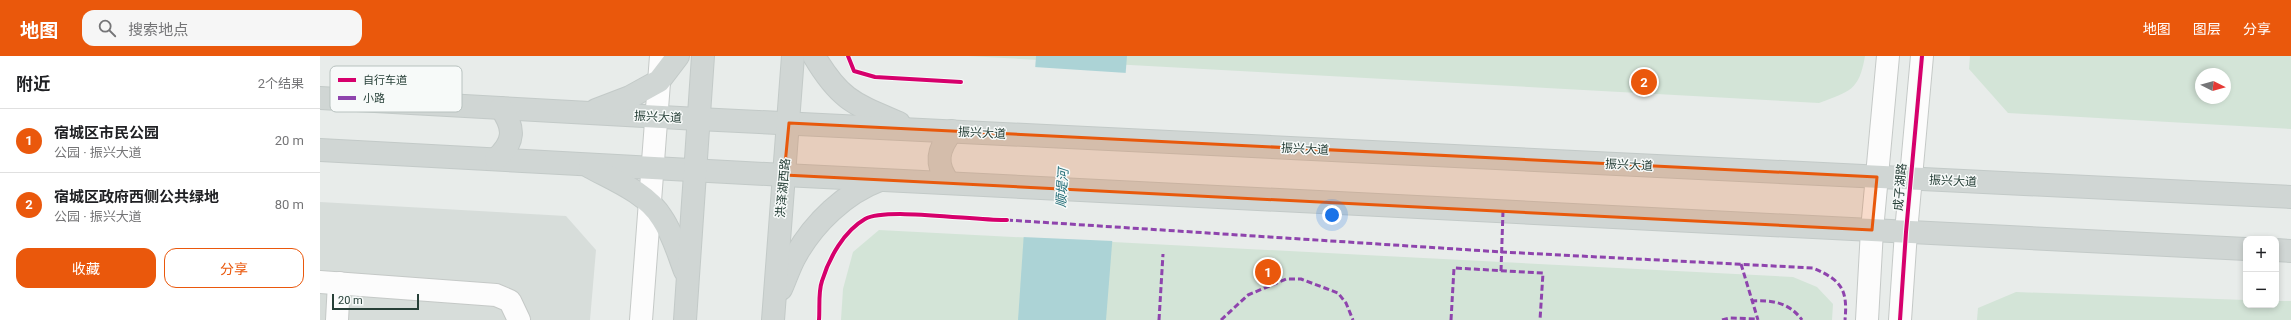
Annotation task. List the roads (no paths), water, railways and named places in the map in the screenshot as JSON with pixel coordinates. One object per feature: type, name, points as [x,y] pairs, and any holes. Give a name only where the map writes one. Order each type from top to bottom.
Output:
[{"type":"main road","points":[[587,113],[630,97],[659,81],[678,56]]},
{"type":"main road","points":[[685,320],[694,169],[703,56]]},
{"type":"main road","name":"洪泽湖西路","points":[[773,313],[789,123],[793,56]]},
{"type":"main road","points":[[814,56],[838,91],[854,104],[913,129]]},
{"type":"main road","name":"振兴大道","points":[[320,98],[330,99]]},
{"type":"main road","name":"振兴大道","points":[[462,106],[657,117],[2291,197]]},
{"type":"main road","points":[[496,159],[507,149],[511,135],[510,121],[501,108]]},
{"type":"main road","points":[[949,183],[941,172],[940,159],[941,145],[952,131]]},
{"type":"main road","points":[[320,150],[2243,249]]},
{"type":"main road","points":[[583,164],[625,186],[651,204],[662,216],[671,234],[688,279]]},
{"type":"main road","points":[[773,313],[796,255],[814,230],[840,203],[864,186],[881,180]]},
{"type":"main road","points":[[2279,250],[2291,251]]},
{"type":"street","points":[[641,320],[654,167],[661,56]]},
{"type":"street","name":"成子湖路","points":[[1867,320],[1872,230],[1888,56]]},
{"type":"street","name":"成子湖路","points":[[1900,320],[1910,178],[1922,56]]},
{"type":"street","points":[[337,320],[330,282],[496,295],[510,301],[519,320]]},
{"type":"water","name":"顺堤河","points":[[1036,56],[1127,56],[1106,320],[1018,320]]},
{"type":"place","name":"宿城区政府西侧公共绿地","points":[[1644,82]]},
{"type":"place","name":"宿城区市民公园","points":[[1268,272]]}]
